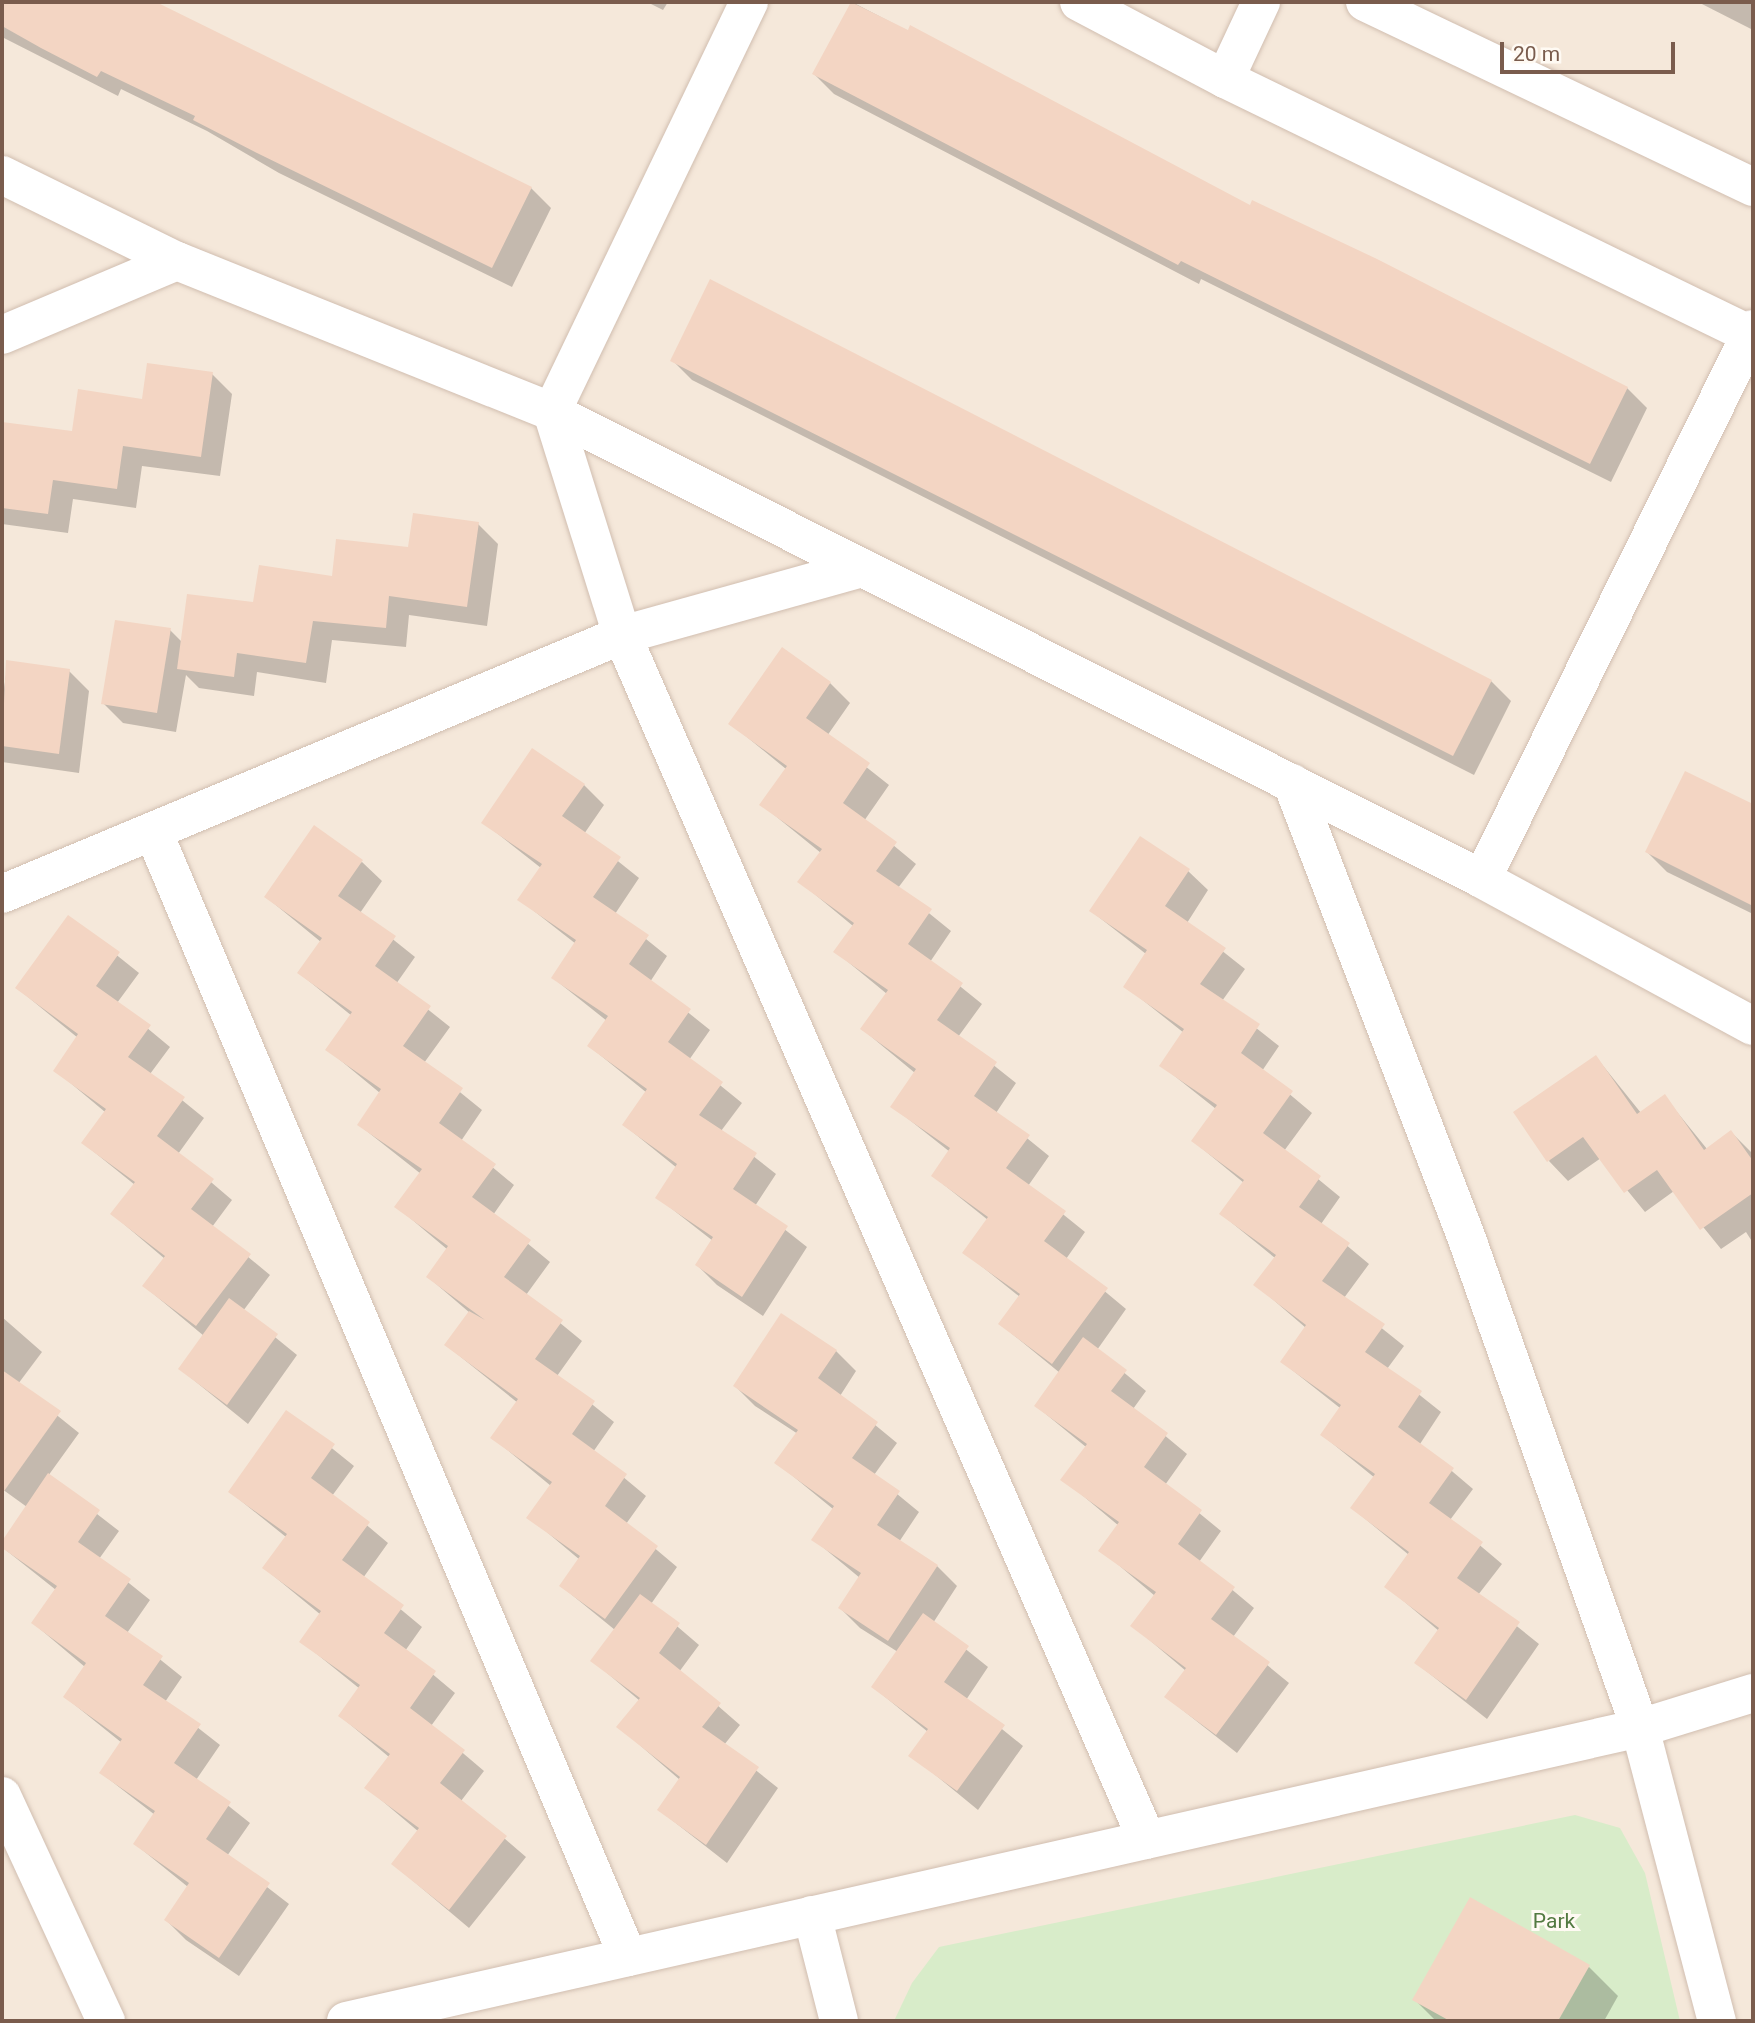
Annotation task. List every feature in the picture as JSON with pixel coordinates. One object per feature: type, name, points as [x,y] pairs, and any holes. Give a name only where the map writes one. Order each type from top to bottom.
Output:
[{"type":"street","points":[[749,2],[552,412],[622,635],[1147,1840]]},
{"type":"street","points":[[1079,2],[1225,79],[1752,334],[1482,878]]},
{"type":"street","points":[[1225,79],[1261,2]]},
{"type":"street","points":[[1365,2],[1753,187]]},
{"type":"street","points":[[2,175],[177,261],[552,412],[1482,878],[1753,1026]]},
{"type":"street","points":[[2,335],[177,261]]},
{"type":"street","points":[[2,894],[622,635],[862,568]]},
{"type":"street","points":[[1292,783],[1468,1242],[1640,1728],[1717,2021]]},
{"type":"street","points":[[153,831],[628,1958]]},
{"type":"street","points":[[346,2021],[1640,1728],[1753,1693]]},
{"type":"street","points":[[2,1796],[106,2021]]},
{"type":"street","points":[[812,1915],[838,2021]]},
{"type":"shaded area","points":[[2,2],[1753,2],[1753,2021],[2,2021]]},
{"type":"green space","name":"Park","points":[[1575,1815],[1620,1828],[1645,1873],[1680,2021],[894,2021],[912,1983],[939,1947]]},
{"type":"building","points":[[2,2],[156,2],[532,187],[492,268],[257,153],[193,120],[195,116],[101,71],[97,77],[41,48],[2,26]]},
{"type":"building","points":[[851,2],[908,30],[910,25],[1250,205],[1252,200],[1377,259],[1628,387],[1590,464],[1181,261],[1178,265],[812,74]]},
{"type":"building","points":[[710,279],[1492,680],[1453,756],[670,361]]},
{"type":"building","points":[[147,363],[213,372],[201,457],[123,446],[117,489],[53,480],[48,514],[2,508],[2,422],[72,431],[78,389],[142,399]]},
{"type":"building","points":[[413,513],[479,522],[467,607],[389,596],[386,628],[313,621],[306,663],[237,653],[234,677],[177,669],[187,594],[253,602],[259,565],[332,576],[336,539],[408,547]]},
{"type":"building","points":[[115,620],[171,628],[157,713],[101,704]]},
{"type":"building","points":[[782,647],[831,682],[806,718],[870,763],[843,803],[897,842],[876,871],[932,909],[908,944],[963,983],[937,1020],[997,1062],[974,1096],[1030,1135],[1006,1168],[1066,1211],[1044,1241],[1108,1288],[1052,1364],[998,1324],[1020,1294],[962,1253],[988,1217],[931,1176],[950,1148],[890,1107],[916,1069],[860,1029],[888,990],[833,952],[854,923],[797,882],[822,849],[759,805],[787,766],[728,724]]},
{"type":"building","points":[[6,660],[70,669],[59,754],[2,746]]},
{"type":"building","points":[[532,748],[585,784],[562,816],[621,857],[593,897],[649,935],[629,964],[691,1009],[668,1042],[723,1082],[699,1115],[757,1153],[733,1189],[788,1226],[742,1297],[695,1265],[713,1237],[655,1198],[677,1164],[622,1125],[647,1089],[587,1046],[608,1016],[551,978],[576,940],[517,900],[542,864],[481,823]]},
{"type":"building","points":[[1685,771],[1753,804],[1753,906],[1645,852]]},
{"type":"building","points":[[314,825],[363,860],[338,896],[396,936],[375,966],[431,1006],[403,1046],[463,1088],[439,1123],[496,1164],[472,1197],[531,1240],[504,1277],[563,1320],[535,1359],[595,1401],[572,1434],[627,1474],[605,1506],[658,1546],[605,1619],[559,1586],[580,1556],[526,1518],[552,1482],[490,1438],[518,1399],[444,1345],[469,1311],[485,1320],[426,1277],[448,1246],[394,1207],[422,1169],[357,1125],[381,1089],[325,1050],[352,1012],[297,973],[322,938],[264,897]]},
{"type":"building","points":[[1140,836],[1190,869],[1165,906],[1226,948],[1200,984],[1260,1024],[1241,1053],[1293,1091],[1263,1133],[1321,1176],[1299,1207],[1350,1243],[1322,1281],[1385,1324],[1365,1352],[1422,1391],[1398,1427],[1454,1468],[1429,1503],[1483,1542],[1457,1578],[1520,1622],[1466,1700],[1414,1663],[1439,1628],[1384,1587],[1409,1552],[1350,1508],[1375,1474],[1320,1435],[1341,1405],[1280,1362],[1306,1325],[1253,1285],[1276,1255],[1219,1214],[1244,1180],[1191,1141],[1217,1105],[1159,1066],[1184,1029],[1123,987],[1147,950],[1089,911]]},
{"type":"building","points":[[68,915],[120,952],[96,986],[151,1025],[128,1057],[185,1097],[157,1136],[214,1179],[191,1209],[251,1254],[196,1326],[142,1286],[165,1256],[110,1214],[135,1182],[81,1143],[106,1109],[53,1071],[78,1034],[15,988]]},
{"type":"building","points":[[1596,1055],[1637,1114],[1665,1094],[1704,1150],[1731,1130],[1753,1161],[1753,1193],[1700,1230],[1657,1170],[1624,1193],[1583,1137],[1547,1162],[1513,1112]]},
{"type":"building","points":[[229,1298],[278,1334],[227,1405],[178,1369]]},
{"type":"building","points":[[781,1313],[837,1350],[818,1378],[878,1422],[852,1458],[900,1491],[877,1525],[938,1565],[888,1641],[838,1608],[861,1573],[811,1540],[834,1506],[774,1463],[798,1430],[733,1386]]},
{"type":"building","points":[[1083,1337],[1127,1370],[1111,1391],[1168,1433],[1144,1467],[1202,1510],[1178,1544],[1235,1587],[1211,1619],[1270,1662],[1216,1735],[1164,1697],[1186,1668],[1130,1626],[1156,1592],[1098,1551],[1119,1522],[1060,1480],[1087,1444],[1034,1406]]},
{"type":"building","points":[[2,1370],[61,1411],[2,1494]]},
{"type":"building","points":[[286,1410],[335,1444],[311,1478],[370,1522],[342,1560],[404,1605],[384,1633],[436,1671],[410,1708],[465,1750],[440,1783],[507,1836],[449,1910],[391,1864],[419,1828],[364,1788],[390,1754],[338,1716],[360,1685],[299,1642],[321,1611],[262,1568],[287,1534],[228,1492]]},
{"type":"building","points":[[48,1473],[100,1510],[78,1542],[131,1579],[105,1616],[163,1656],[143,1685],[201,1724],[174,1763],[231,1802],[206,1839],[270,1883],[219,1958],[164,1920],[189,1883],[133,1844],[155,1811],[99,1773],[122,1739],[63,1697],[86,1663],[31,1623],[57,1586],[2,1548],[2,1541]]},
{"type":"building","points":[[640,1594],[680,1623],[659,1653],[721,1703],[702,1727],[759,1767],[706,1845],[657,1810],[680,1777],[616,1727],[640,1698],[590,1661]]},
{"type":"building","points":[[923,1613],[969,1646],[944,1682],[1005,1725],[957,1791],[908,1756],[928,1729],[871,1687]]},
{"type":"building","points":[[1470,1897],[1590,1965],[1558,2021],[1450,2021],[1412,2000]]}]
